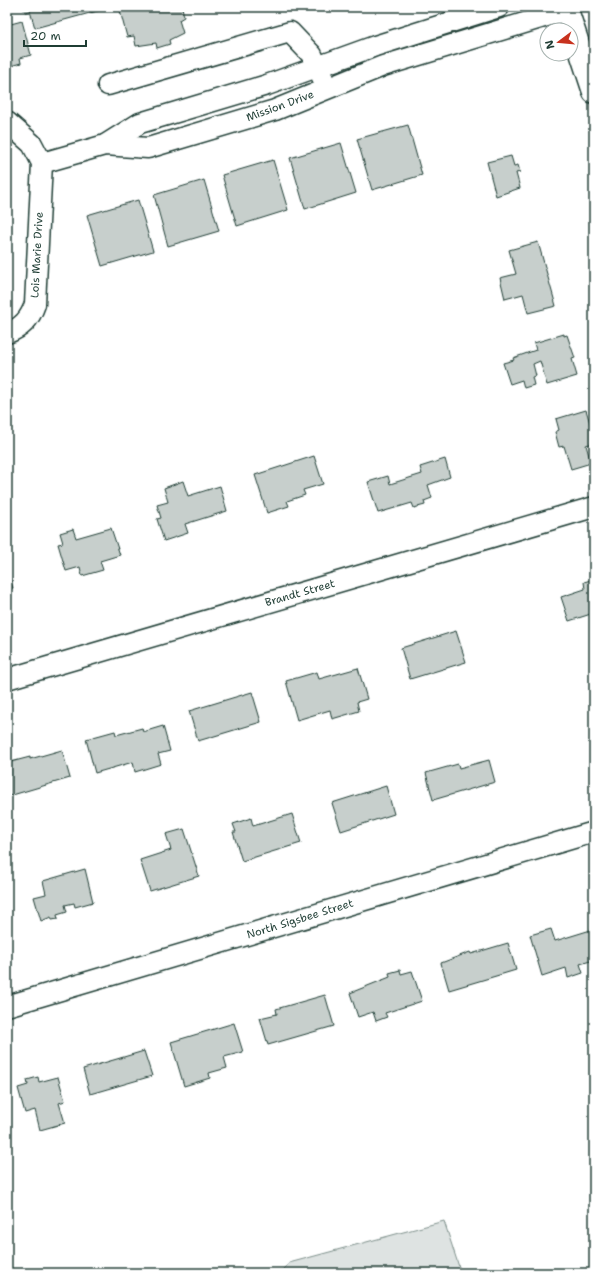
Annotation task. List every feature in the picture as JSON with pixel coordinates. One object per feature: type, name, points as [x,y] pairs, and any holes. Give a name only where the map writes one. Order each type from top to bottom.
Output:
[{"type":"main road","points":[[566,9],[594,92]]},
{"type":"street","points":[[105,145],[140,123],[267,86],[375,46],[499,7]]},
{"type":"street","name":"Mission Drive","points":[[42,163],[105,145],[148,148],[275,110],[382,66],[566,9]]},
{"type":"street","points":[[108,85],[290,32],[312,55],[327,88]]},
{"type":"street","points":[[7,122],[32,144],[42,163]]},
{"type":"street","name":"Lois Marie Drive","points":[[7,333],[18,328],[27,321],[35,301],[42,163]]},
{"type":"street","name":"Brandt Street","points":[[7,679],[594,507]]},
{"type":"street","name":"North Sigsbee Street","points":[[7,1006],[594,832]]},
{"type":"shaded area","points":[[444,1221],[461,1273],[281,1273],[289,1263]]},
{"type":"building","points":[[23,7],[100,7],[101,10],[35,28],[30,11],[25,12]]},
{"type":"building","points":[[119,7],[182,7],[184,17],[179,20],[183,33],[169,40],[170,44],[157,48],[156,43],[136,46],[134,36],[127,37]]},
{"type":"building","points":[[22,21],[31,55],[20,58],[21,63],[7,67],[7,25]]},
{"type":"building","points":[[408,125],[422,175],[372,190],[357,139]]},
{"type":"building","points":[[341,143],[356,193],[305,209],[290,158]]},
{"type":"building","points":[[511,156],[514,166],[518,165],[520,172],[516,173],[520,188],[496,196],[487,162]]},
{"type":"building","points":[[273,160],[288,210],[237,226],[222,175]]},
{"type":"building","points":[[204,180],[219,231],[168,246],[154,195]]},
{"type":"building","points":[[138,200],[153,251],[102,266],[87,215]]},
{"type":"building","points":[[538,242],[556,306],[528,313],[523,294],[505,299],[500,278],[516,274],[509,250]]},
{"type":"building","points":[[564,334],[564,336],[567,335],[575,358],[572,359],[577,376],[547,385],[540,361],[533,364],[536,376],[532,377],[534,385],[524,388],[522,380],[510,384],[503,363],[514,360],[513,358],[536,350],[534,343]]},
{"type":"building","points":[[586,410],[594,436],[594,443],[586,445],[591,463],[571,469],[564,446],[559,447],[555,432],[559,430],[556,419]]},
{"type":"building","points":[[314,456],[323,484],[303,490],[305,495],[287,501],[289,506],[267,513],[255,475]]},
{"type":"building","points":[[445,459],[450,477],[428,485],[432,498],[424,501],[425,505],[414,508],[412,503],[378,513],[368,482],[388,476],[390,484],[422,474],[420,467]]},
{"type":"building","points":[[183,481],[188,496],[220,486],[227,511],[185,524],[188,533],[164,541],[157,519],[161,518],[157,505],[168,502],[164,488]]},
{"type":"building","points":[[111,528],[120,555],[100,561],[103,570],[82,576],[80,567],[66,571],[58,544],[63,543],[60,533],[73,529],[76,538]]},
{"type":"building","points":[[7,568],[13,588],[7,589]]},
{"type":"building","points":[[594,579],[594,613],[569,621],[561,597],[585,589],[584,582]]},
{"type":"building","points":[[456,631],[466,662],[410,679],[401,648]]},
{"type":"building","points":[[358,668],[367,699],[357,702],[359,711],[332,719],[330,710],[297,720],[286,681],[317,672],[319,679]]},
{"type":"building","points":[[252,692],[261,722],[198,741],[189,711]]},
{"type":"building","points":[[163,726],[170,751],[158,754],[161,764],[135,772],[133,762],[95,773],[86,739],[115,731],[116,735],[142,728],[143,732]]},
{"type":"building","points":[[62,750],[70,778],[9,796],[7,790],[7,763],[30,757],[30,759]]},
{"type":"building","points":[[489,760],[495,782],[433,800],[426,773],[458,764],[459,768]]},
{"type":"building","points":[[386,786],[394,814],[341,831],[332,803]]},
{"type":"building","points":[[292,814],[301,843],[242,861],[233,832],[236,832],[233,824],[251,818],[253,826]]},
{"type":"building","points":[[184,829],[199,876],[150,891],[140,860],[171,850],[166,834]]},
{"type":"building","points":[[85,869],[93,902],[75,907],[74,903],[65,905],[67,912],[57,915],[58,919],[52,920],[51,917],[41,921],[34,897],[46,894],[43,881]]},
{"type":"building","points":[[551,929],[555,941],[594,929],[594,960],[580,964],[583,973],[568,978],[566,968],[542,976],[530,935]]},
{"type":"building","points":[[508,943],[516,970],[449,990],[441,963],[470,952],[471,954]]},
{"type":"building","points":[[400,970],[401,974],[412,971],[422,1001],[385,1013],[387,1017],[376,1021],[373,1012],[358,1017],[350,993],[390,977],[389,973]]},
{"type":"building","points":[[325,995],[334,1026],[268,1045],[260,1018],[277,1014],[276,1009]]},
{"type":"building","points":[[234,1023],[243,1052],[224,1057],[227,1068],[209,1073],[210,1078],[184,1086],[171,1042]]},
{"type":"building","points":[[144,1051],[152,1076],[90,1094],[83,1069]]},
{"type":"building","points":[[38,1077],[39,1082],[58,1077],[65,1101],[59,1103],[65,1123],[40,1130],[35,1110],[25,1113],[18,1088],[28,1085],[27,1080]]}]
